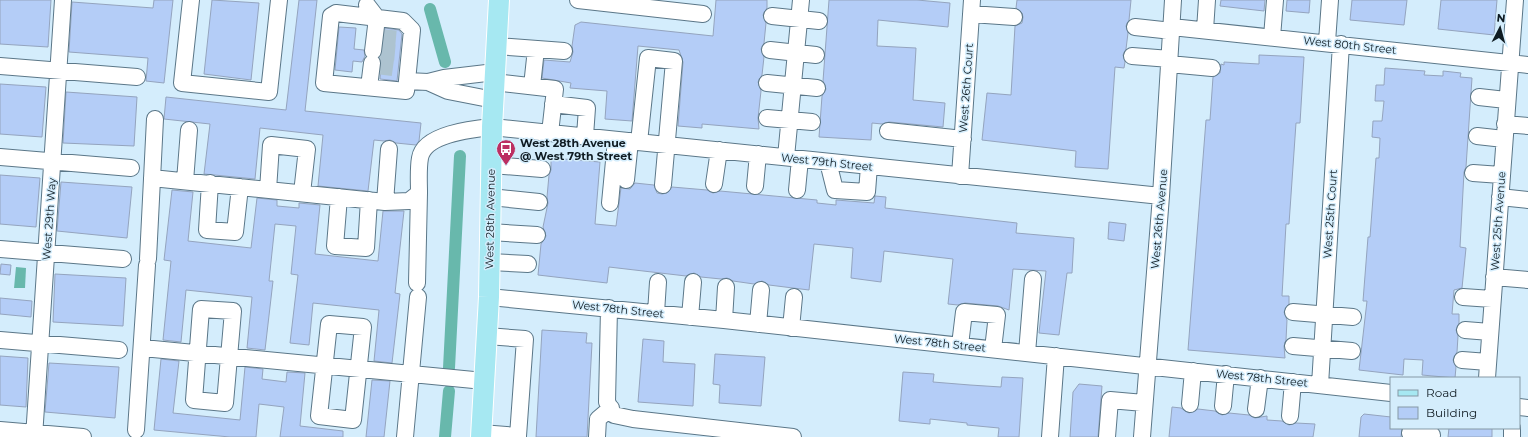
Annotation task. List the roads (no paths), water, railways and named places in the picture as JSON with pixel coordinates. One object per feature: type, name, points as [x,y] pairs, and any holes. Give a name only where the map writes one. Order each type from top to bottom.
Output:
[{"type":"main road","name":"West 28th Avenue","points":[[481,435],[489,297],[492,127],[499,0]]},
{"type":"street","name":"West 29th Way","points":[[34,435],[63,0]]},
{"type":"street","points":[[191,0],[182,83],[269,92],[279,0]]},
{"type":"street","points":[[578,0],[704,14]]},
{"type":"street","points":[[797,190],[790,120],[800,0]]},
{"type":"street","name":"West 26th Avenue","points":[[1142,437],[1146,366],[1161,196],[1173,0]]},
{"type":"street","points":[[1205,30],[1207,0]]},
{"type":"street","points":[[1272,37],[1276,0]]},
{"type":"street","name":"West 25th Court","points":[[1320,385],[1334,43],[1330,0]]},
{"type":"street","name":"West 25th Avenue","points":[[1487,377],[1506,100],[1515,0]]},
{"type":"street","points":[[367,5],[377,18],[375,52],[369,87]]},
{"type":"street","points":[[337,6],[377,18],[403,21],[412,30],[406,46],[406,91],[324,83],[331,16],[337,6]]},
{"type":"street","points":[[971,7],[1014,17]]},
{"type":"street","name":"West 26th Court","points":[[960,176],[971,7]]},
{"type":"street","points":[[772,16],[819,21]]},
{"type":"street","name":"West 80th Street","points":[[1135,27],[1205,30],[1334,43],[1528,66]]},
{"type":"street","points":[[496,46],[564,51]]},
{"type":"street","points":[[532,86],[536,49]]},
{"type":"street","points":[[770,50],[816,55]]},
{"type":"street","points":[[1132,56],[1212,68]]},
{"type":"street","points":[[610,203],[628,141],[648,58],[674,60],[663,185]]},
{"type":"street","points":[[0,66],[137,77]]},
{"type":"street","points":[[405,73],[448,91],[494,85]]},
{"type":"street","points":[[428,82],[444,78],[494,85],[532,86],[555,89],[550,133]]},
{"type":"street","points":[[767,83],[817,88]]},
{"type":"street","points":[[1479,97],[1506,100]]},
{"type":"street","points":[[553,104],[587,108],[585,136]]},
{"type":"street","points":[[767,118],[812,122]]},
{"type":"street","points":[[136,430],[143,348],[156,119]]},
{"type":"street","points":[[1477,136],[1504,132],[1528,126]]},
{"type":"street","name":"West 79th Street","points":[[405,437],[417,290],[420,158],[424,149],[433,141],[471,129],[492,127],[1161,196]]},
{"type":"street","points":[[185,181],[189,130]]},
{"type":"street","points":[[888,131],[963,139]]},
{"type":"street","points":[[626,180],[628,141]]},
{"type":"street","points":[[268,190],[271,145],[307,148],[302,193]]},
{"type":"street","points":[[339,197],[335,246],[366,248],[389,149]]},
{"type":"street","points":[[714,184],[719,150]]},
{"type":"street","points":[[755,186],[758,154]]},
{"type":"street","points":[[0,157],[131,168]]},
{"type":"street","points":[[828,162],[835,190],[867,192],[869,166]]},
{"type":"street","points":[[491,165],[542,169]]},
{"type":"street","points":[[1473,173],[1501,175]]},
{"type":"street","points":[[152,178],[377,201],[409,202],[419,193]]},
{"type":"street","points":[[210,183],[206,230],[235,232],[240,187]]},
{"type":"street","points":[[490,197],[539,202]]},
{"type":"street","points":[[1500,197],[1528,200]]},
{"type":"street","points":[[490,232],[537,235]]},
{"type":"street","points":[[0,249],[123,259]]},
{"type":"street","points":[[490,262],[528,264]]},
{"type":"street","points":[[1494,277],[1528,280]]},
{"type":"street","points":[[1027,352],[1033,279]]},
{"type":"street","points":[[656,313],[658,282]]},
{"type":"street","points":[[690,317],[693,282]]},
{"type":"street","points":[[724,320],[726,287]]},
{"type":"street","points":[[758,324],[761,290]]},
{"type":"street","points":[[1463,296],[1492,299]]},
{"type":"street","name":"West 78th Street","points":[[489,297],[609,308],[1027,352],[1390,393]]},
{"type":"street","points":[[791,328],[794,297]]},
{"type":"street","points":[[202,308],[233,311],[229,356],[226,403],[194,400],[202,308]]},
{"type":"street","points":[[609,308],[607,402],[614,415],[633,419],[793,437]]},
{"type":"street","points":[[960,345],[964,312],[997,316],[993,349]]},
{"type":"street","points":[[1293,312],[1354,317]]},
{"type":"street","points":[[329,324],[363,327],[358,369],[354,420],[319,416],[329,324]]},
{"type":"street","points":[[1465,330],[1490,332]]},
{"type":"street","points":[[481,435],[518,436],[525,339],[487,336]]},
{"type":"street","points":[[0,340],[118,350]]},
{"type":"street","points":[[1293,346],[1352,351]]},
{"type":"street","points":[[143,348],[484,381]]},
{"type":"street","points":[[1050,437],[1056,356]]},
{"type":"street","points":[[1462,360],[1488,362]]},
{"type":"street","points":[[1190,404],[1193,371]]},
{"type":"street","points":[[1223,406],[1226,374]]},
{"type":"street","points":[[1256,409],[1260,378]]},
{"type":"street","points":[[1290,416],[1293,382]]},
{"type":"street","points":[[1107,437],[1110,400],[1144,403]]},
{"type":"street","points":[[597,437],[598,419],[611,408]]},
{"type":"street","points":[[0,430],[34,435],[83,437]]},
{"type":"street","points":[[1410,434],[1432,433]]},
{"type":"waterway","points":[[430,9],[445,62]]},
{"type":"waterway","points":[[449,368],[460,156]]},
{"type":"waterway","points":[[445,437],[449,391]]},
{"type":"tunnel","points":[[380,37],[402,39]]},
{"type":"tunnel","points":[[379,51],[401,53]]},
{"type":"tunnel","points":[[377,66],[399,69]]},
{"type":"place","name":"West 28th Avenue @ West 79th Street","points":[[506,166]]}]
